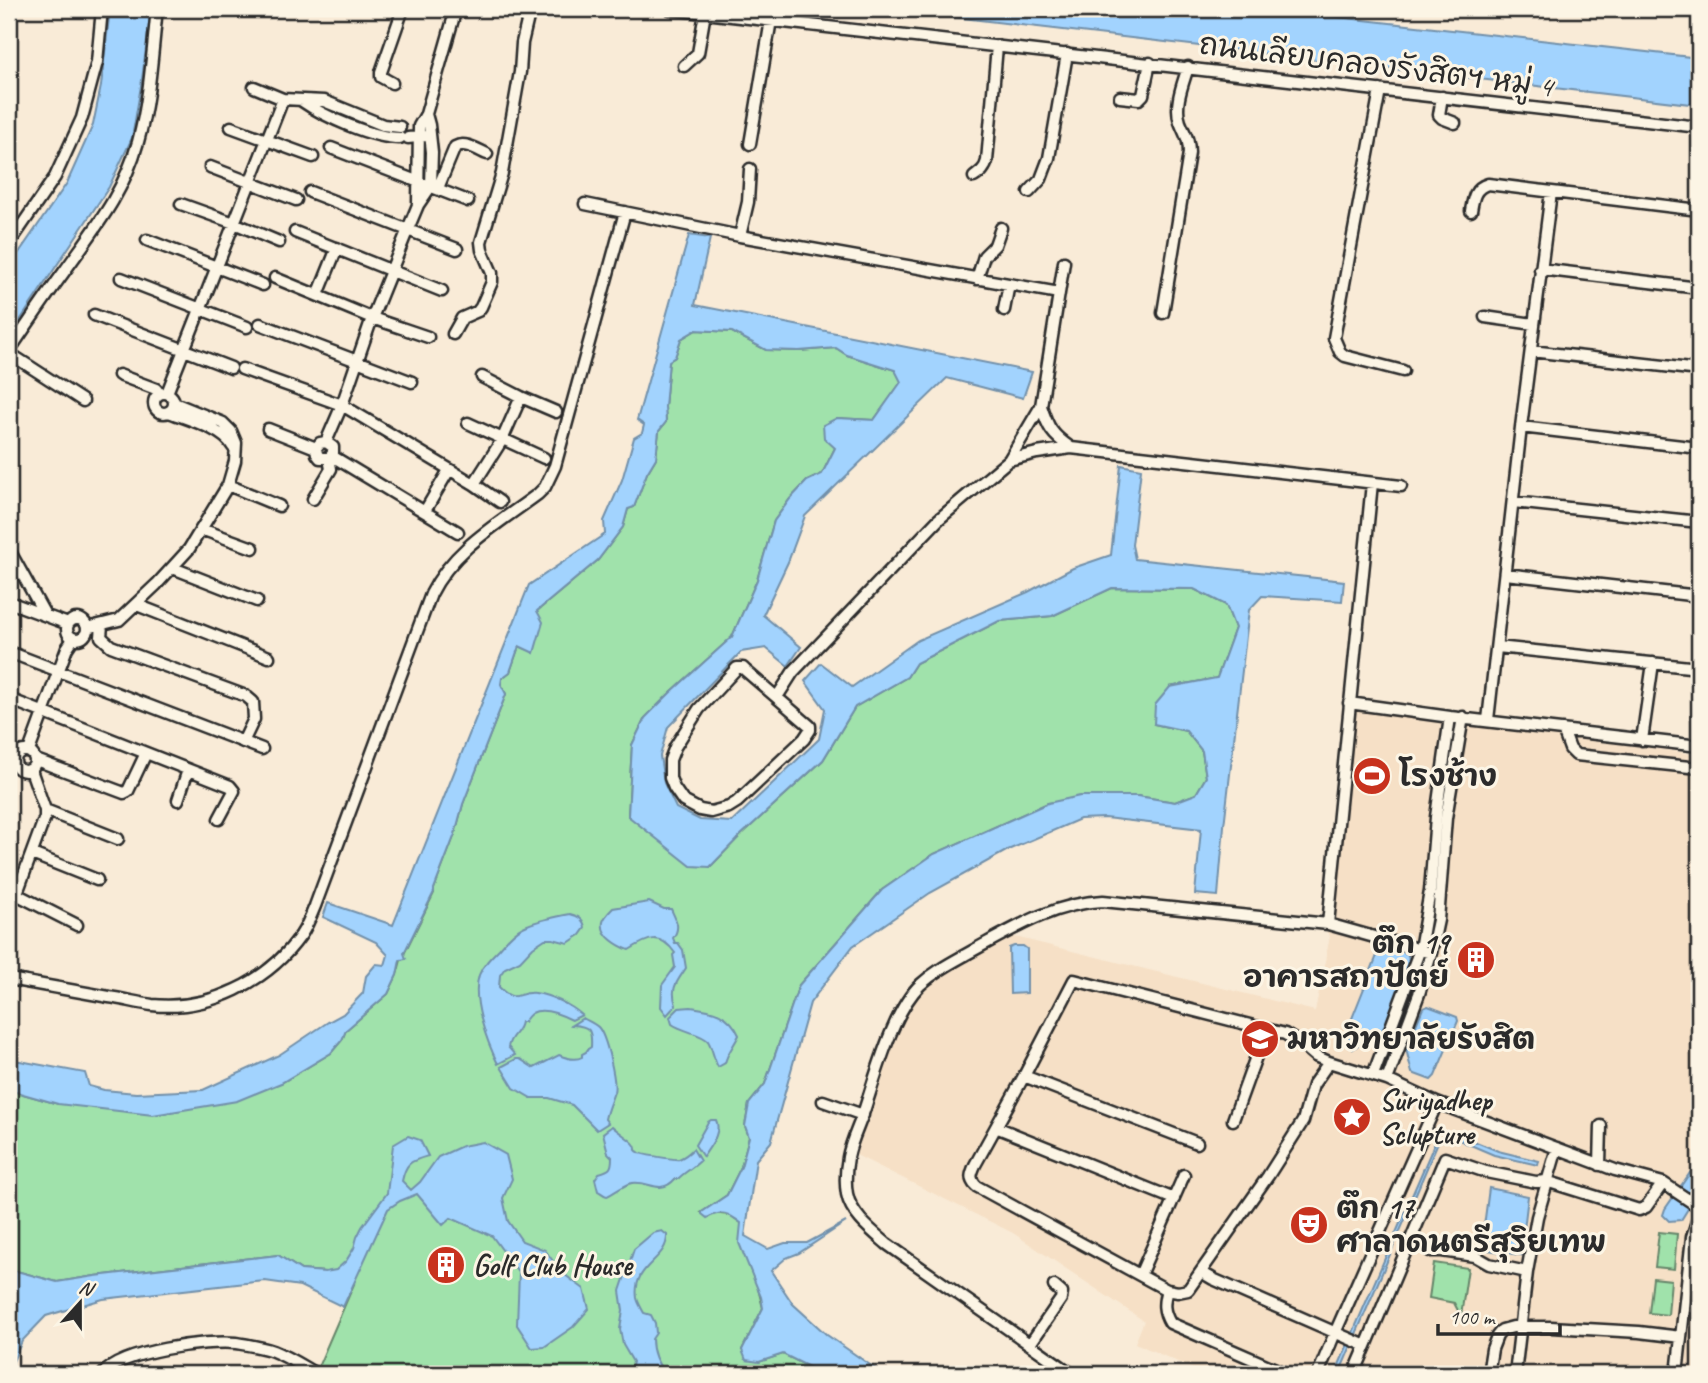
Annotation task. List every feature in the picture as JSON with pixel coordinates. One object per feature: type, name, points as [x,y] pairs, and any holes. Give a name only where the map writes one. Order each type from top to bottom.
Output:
[{"type":"street","points":[[9,244],[55,177],[82,118],[97,62],[102,9]]},
{"type":"street","points":[[83,401],[9,352],[101,222],[130,166],[146,100],[157,9]]},
{"type":"street","points":[[392,83],[381,77],[381,72],[403,9]]},
{"type":"street","points":[[418,205],[418,129],[426,114],[456,9]]},
{"type":"street","points":[[453,334],[462,318],[478,311],[492,282],[492,272],[481,242],[502,173],[530,9]]},
{"type":"street","name":"ถนนเลียบคลองรังสิตฯ หมู่ 4","points":[[670,9],[1699,127]]},
{"type":"street","points":[[684,66],[698,53],[705,13]]},
{"type":"street","points":[[750,144],[771,20]]},
{"type":"street","points":[[974,177],[986,166],[997,46]]},
{"type":"street","points":[[1029,192],[1041,179],[1049,158],[1067,54]]},
{"type":"street","points":[[1120,97],[1139,99],[1143,95],[1150,63]]},
{"type":"street","points":[[1163,313],[1189,153],[1189,142],[1179,120],[1178,107],[1188,67]]},
{"type":"street","points":[[254,87],[283,99],[324,101],[383,125],[418,129]]},
{"type":"street","points":[[1380,90],[1334,338],[1339,352],[1345,356],[1404,371]]},
{"type":"street","points":[[1442,97],[1439,115],[1455,124]]},
{"type":"street","points":[[88,628],[119,620],[173,568],[189,549],[228,485],[235,461],[236,443],[231,431],[223,423],[172,407],[159,412],[153,401],[163,393],[184,349],[283,99]]},
{"type":"street","points":[[302,101],[329,117],[389,138],[404,138],[418,129]]},
{"type":"street","points":[[231,127],[313,157]]},
{"type":"street","points":[[418,129],[432,152],[434,187]]},
{"type":"street","points":[[327,442],[372,317],[418,205],[434,187],[458,144],[487,154]]},
{"type":"street","points":[[331,148],[468,201]]},
{"type":"street","points":[[211,167],[296,201]]},
{"type":"street","points":[[740,236],[748,202],[750,169]]},
{"type":"street","points":[[1471,211],[1476,191],[1480,186],[1488,184],[1699,210]]},
{"type":"street","points":[[310,192],[457,249]]},
{"type":"street","points":[[1488,720],[1551,192]]},
{"type":"street","points":[[181,204],[279,242]]},
{"type":"street","points":[[585,204],[740,236],[1059,293]]},
{"type":"street","points":[[9,979],[153,1005],[178,1005],[221,996],[250,983],[271,967],[296,941],[315,906],[439,578],[463,551],[538,494],[555,467],[625,212]]},
{"type":"street","points":[[977,279],[984,256],[995,245],[1001,228]]},
{"type":"street","points":[[295,232],[442,291]]},
{"type":"street","points":[[147,240],[264,285]]},
{"type":"street","points":[[318,295],[337,248]]},
{"type":"street","points":[[777,697],[793,673],[939,519],[1009,460],[1041,406],[1064,262]]},
{"type":"street","points":[[1540,269],[1699,288]]},
{"type":"street","points":[[121,278],[247,327]]},
{"type":"street","points":[[275,278],[428,337]]},
{"type":"street","points":[[1004,310],[1009,284]]},
{"type":"street","points":[[94,315],[231,368]]},
{"type":"street","points":[[1485,317],[1534,324]]},
{"type":"street","points":[[260,324],[412,382]]},
{"type":"street","points":[[1531,351],[1699,370]]},
{"type":"street","points":[[242,369],[342,405],[500,502]]},
{"type":"street","points":[[119,375],[172,396],[172,407]]},
{"type":"street","points":[[482,377],[556,412]]},
{"type":"street","points":[[474,484],[502,440],[521,397]]},
{"type":"street","points":[[1041,406],[1051,432],[1071,448]]},
{"type":"street","points":[[468,423],[544,458]]},
{"type":"street","points":[[1521,427],[1699,449]]},
{"type":"street","points":[[268,429],[316,448]]},
{"type":"street","points":[[313,499],[331,469],[330,457],[333,447],[327,442],[320,443],[316,448],[320,458],[330,457],[458,532]]},
{"type":"street","points":[[1009,460],[1071,448],[1401,486]]},
{"type":"street","points":[[425,511],[449,470]]},
{"type":"street","points":[[1328,924],[1372,483]]},
{"type":"street","points":[[228,485],[279,506]]},
{"type":"street","points":[[1513,502],[1699,522]]},
{"type":"street","points":[[201,529],[253,548]]},
{"type":"street","points":[[9,550],[45,615]]},
{"type":"street","points":[[173,568],[257,601]]},
{"type":"street","points":[[1505,574],[1699,596]]},
{"type":"street","points":[[9,602],[68,624]]},
{"type":"street","points":[[136,605],[269,657]]},
{"type":"street","points":[[79,619],[84,622],[88,628],[84,638],[73,639],[67,631],[68,624],[79,619]]},
{"type":"street","points":[[102,625],[101,637],[111,646],[246,696],[253,702],[254,719],[243,742]]},
{"type":"street","points":[[21,757],[43,713],[67,648],[73,639]]},
{"type":"street","points":[[1497,647],[1699,668]]},
{"type":"street","points":[[9,652],[262,749]]},
{"type":"street","points":[[1642,740],[1653,663]]},
{"type":"street","points":[[740,668],[777,697],[810,726],[809,734],[729,807],[711,812],[700,810],[683,801],[670,778],[670,760],[683,732],[707,699],[733,671],[740,668]]},
{"type":"street","points":[[9,699],[233,788],[233,794],[219,818]]},
{"type":"street","points":[[1349,703],[1699,746]]},
{"type":"street","points":[[1373,1075],[1420,949],[1430,891],[1436,817],[1450,717]]},
{"type":"street","points":[[1387,1080],[1419,994],[1438,920],[1446,818],[1463,718]]},
{"type":"street","points":[[1563,730],[1570,749],[1576,755],[1699,768]]},
{"type":"street","points":[[21,757],[124,793],[133,784],[146,753]]},
{"type":"street","points":[[21,757],[45,810],[45,817],[18,895],[77,925]]},
{"type":"street","points":[[178,800],[188,770]]},
{"type":"street","points":[[45,810],[118,839]]},
{"type":"street","points":[[32,854],[97,880]]},
{"type":"street","points":[[1072,1374],[887,1244],[854,1212],[847,1194],[848,1158],[895,1023],[909,997],[933,974],[959,958],[1031,920],[1070,905],[1087,902],[1103,901],[1328,924],[1431,953]]},
{"type":"street","points":[[1329,1062],[1312,1085],[1303,1121],[1188,1290],[1167,1290],[976,1186],[971,1177],[1074,980],[1285,1034],[1315,1056],[1329,1062],[1387,1080],[1437,1103],[1600,1165],[1665,1185],[1696,1205]]},
{"type":"street","points":[[1233,1120],[1266,1029]]},
{"type":"street","points":[[1024,1076],[1197,1143]]},
{"type":"street","points":[[823,1101],[863,1115]]},
{"type":"street","points":[[1318,1374],[1437,1103]]},
{"type":"street","points":[[1600,1165],[1601,1126]]},
{"type":"street","points":[[996,1128],[1174,1199]]},
{"type":"street","points":[[1515,1374],[1527,1272],[1539,1207],[1557,1148]]},
{"type":"street","points":[[1354,1374],[1363,1345],[1445,1158],[1486,1172],[1536,1182],[1546,1181],[1639,1210],[1646,1207],[1665,1185]]},
{"type":"street","points":[[1140,1275],[1185,1175]]},
{"type":"street","points":[[1677,1374],[1692,1237],[1699,1215]]},
{"type":"street","points":[[1430,1251],[1475,1256],[1489,1264],[1527,1272]]},
{"type":"street","points":[[1201,1272],[1363,1345]]},
{"type":"street","points":[[1030,1344],[1060,1299],[1062,1293],[1054,1286]]},
{"type":"street","points":[[1167,1290],[1163,1303],[1164,1313],[1170,1323],[1287,1374]]},
{"type":"street","points":[[1489,1374],[1492,1349],[1497,1336],[1509,1327],[1634,1332],[1681,1337]]},
{"type":"street","points":[[103,1374],[120,1362],[147,1353],[182,1346],[234,1343],[273,1351],[316,1374]]},
{"type":"shaded area","name":"มหาวิทยาลัยรังสิต","points":[[1345,703],[1699,755],[1699,1374],[1205,1374],[1135,1343],[1144,1321],[1013,1233],[848,1151],[908,996],[999,933],[1315,1011],[1330,936],[1325,930],[1324,911]]},
{"type":"green space","points":[[696,330],[732,332],[766,350],[836,348],[847,355],[895,370],[902,381],[874,420],[837,418],[835,448],[822,474],[807,481],[774,521],[757,580],[732,637],[645,718],[632,745],[628,816],[710,867],[823,760],[855,707],[907,677],[916,663],[999,621],[1052,616],[1112,588],[1194,589],[1226,605],[1235,628],[1217,678],[1170,687],[1154,724],[1186,731],[1202,751],[1206,777],[1196,794],[1175,802],[1137,796],[1048,803],[934,854],[882,890],[799,985],[765,1084],[749,1104],[745,1126],[749,1137],[741,1167],[727,1195],[702,1212],[730,1215],[741,1223],[763,1308],[742,1350],[759,1362],[783,1354],[823,1374],[315,1374],[354,1284],[325,1272],[301,1270],[278,1255],[57,1282],[9,1269],[9,1090],[58,1104],[281,1083],[331,1053],[342,1040],[346,1030],[388,994],[401,960],[434,893],[463,804],[506,694],[501,684],[502,678],[510,672],[519,646],[534,652],[537,611],[598,560],[623,527],[628,509],[634,507],[656,458],[659,431],[666,422],[669,361],[675,357],[681,339]]},
{"type":"green space","points":[[1659,1232],[1677,1234],[1674,1269],[1655,1267]]},
{"type":"green space","points":[[1434,1263],[1468,1268],[1461,1316],[1454,1303],[1429,1298]]},
{"type":"green space","points":[[1653,1278],[1671,1280],[1668,1315],[1649,1313]]},
{"type":"water","points":[[110,9],[151,9],[132,138],[109,187],[9,337],[9,267],[67,183],[93,125],[101,86]]},
{"type":"water","points":[[886,9],[1266,9],[1699,58],[1699,105]]},
{"type":"water","points":[[689,235],[710,238],[695,305],[1032,372],[1023,398],[947,378],[805,516],[788,562],[763,615],[801,647],[788,666],[766,648],[741,652],[668,727],[660,756],[664,783],[676,808],[700,820],[732,822],[819,739],[825,709],[805,681],[821,663],[852,687],[918,640],[1028,592],[1073,568],[1111,555],[1121,465],[1141,469],[1132,545],[1135,559],[1344,581],[1342,601],[1262,596],[1249,610],[1218,896],[1195,894],[1201,829],[1105,818],[1080,819],[1008,850],[930,893],[853,946],[810,1003],[771,1142],[756,1160],[745,1236],[768,1249],[785,1243],[807,1243],[846,1222],[799,1253],[786,1258],[771,1271],[793,1304],[827,1335],[883,1374],[823,1374],[783,1354],[759,1362],[746,1360],[742,1350],[763,1308],[739,1243],[741,1223],[725,1214],[707,1218],[702,1214],[727,1195],[741,1167],[749,1137],[745,1126],[749,1104],[765,1084],[799,985],[882,890],[934,854],[1048,803],[1080,796],[1137,796],[1175,802],[1196,794],[1206,777],[1202,751],[1186,731],[1154,724],[1155,705],[1170,687],[1217,678],[1235,628],[1226,605],[1194,589],[1112,588],[1052,616],[999,621],[916,663],[907,677],[855,707],[823,760],[710,867],[691,866],[628,816],[632,745],[645,718],[732,637],[757,580],[774,521],[807,481],[822,474],[835,448],[824,438],[823,425],[837,418],[874,420],[901,382],[895,370],[847,355],[836,348],[766,350],[732,332],[696,330],[681,339],[675,357],[669,361],[666,422],[659,431],[656,458],[634,507],[628,509],[623,527],[598,560],[537,611],[543,622],[534,653],[519,646],[510,672],[502,678],[501,684],[506,694],[463,804],[434,892],[404,953],[406,959],[400,960],[397,975],[388,994],[346,1030],[342,1040],[331,1053],[281,1083],[237,1101],[153,1115],[58,1104],[9,1090],[9,1059],[85,1073],[89,1086],[104,1090],[136,1093],[203,1090],[279,1055],[343,1014],[363,993],[366,976],[376,964],[385,965],[388,955],[376,942],[323,917],[328,903],[393,925],[529,585],[605,534],[604,521],[622,480],[634,438],[642,433],[644,425],[637,420]]},
{"type":"water","points":[[649,902],[664,909],[671,909],[677,927],[673,938],[683,950],[686,968],[674,990],[676,1005],[667,1015],[661,1007],[662,985],[675,967],[675,953],[664,942],[654,939],[629,950],[611,940],[603,927],[604,918],[613,908]]},
{"type":"water","points":[[570,914],[583,922],[585,928],[580,935],[568,943],[545,939],[520,961],[505,968],[500,975],[499,987],[513,996],[535,993],[547,996],[582,1015],[572,1020],[547,1011],[532,1013],[521,1022],[509,1042],[508,1047],[515,1055],[498,1064],[479,1008],[479,975],[490,958],[519,929]]},
{"type":"water","points":[[1382,943],[1407,951],[1410,963],[1383,1035],[1362,1042],[1353,1049],[1348,1040],[1351,1021]]},
{"type":"water","points":[[1014,946],[1027,949],[1027,993],[1010,994],[1009,948]]},
{"type":"water","points":[[1428,1006],[1457,1017],[1458,1021],[1431,1080],[1412,1073],[1406,1049],[1423,1008]]},
{"type":"water","points":[[691,1007],[720,1014],[739,1035],[725,1063],[718,1067],[708,1041],[672,1024],[670,1017],[679,1008]]},
{"type":"water","points":[[583,1018],[601,1032],[615,1087],[605,1119],[608,1123],[597,1130],[572,1105],[549,1098],[531,1098],[514,1088],[501,1067],[516,1059],[534,1068],[559,1055],[573,1059],[582,1057],[591,1047],[590,1033],[583,1026],[572,1025]]},
{"type":"water","points":[[711,1120],[716,1120],[717,1130],[703,1157],[695,1145]]},
{"type":"water","points":[[612,1126],[632,1142],[640,1153],[679,1159],[693,1149],[700,1161],[670,1184],[659,1187],[632,1183],[606,1196],[598,1191],[595,1179],[599,1173],[611,1167],[612,1157],[608,1153],[603,1133]]},
{"type":"water","points":[[1452,1132],[1498,1151],[1539,1161],[1538,1165],[1494,1155],[1452,1137],[1438,1142],[1339,1374],[1335,1374],[1436,1140]]},
{"type":"water","points":[[408,1136],[420,1140],[428,1156],[413,1161],[405,1170],[402,1181],[411,1190],[438,1157],[462,1146],[483,1142],[506,1155],[512,1179],[503,1198],[508,1221],[522,1241],[545,1250],[561,1272],[584,1289],[589,1309],[573,1327],[544,1347],[532,1348],[517,1325],[519,1273],[492,1236],[451,1218],[443,1225],[417,1194],[388,1209],[343,1307],[300,1286],[265,1281],[103,1299],[46,1316],[22,1341],[9,1370],[9,1323],[17,1307],[9,1302],[9,1269],[57,1282],[278,1255],[301,1270],[336,1270],[346,1261],[362,1227],[387,1193],[393,1145]]},
{"type":"water","points":[[1692,1170],[1699,1172],[1699,1191],[1681,1220],[1669,1221],[1663,1215],[1665,1209]]},
{"type":"water","points":[[1489,1188],[1528,1196],[1521,1255],[1481,1249]]},
{"type":"water","points":[[662,1231],[667,1235],[666,1244],[640,1277],[637,1298],[644,1313],[651,1315],[655,1323],[653,1349],[666,1374],[634,1374],[631,1369],[633,1362],[623,1345],[620,1329],[623,1311],[620,1291],[634,1249],[653,1233]]},
{"type":"place","name":"โรงช้าง","points":[[1372,776]]},
{"type":"place","name":"ตึก 19 อาคารสถาปัตย์","points":[[1476,960]]},
{"type":"place","name":"มหาวิทยาลัยรังสิต","points":[[1260,1039]]},
{"type":"place","name":"Suriyadhep Sclupture","points":[[1352,1117]]},
{"type":"place","name":"ตึก 17 ศาลาดนตรีสุริยเทพ","points":[[1309,1225]]},
{"type":"place","name":"Golf Club House","points":[[446,1265]]}]
